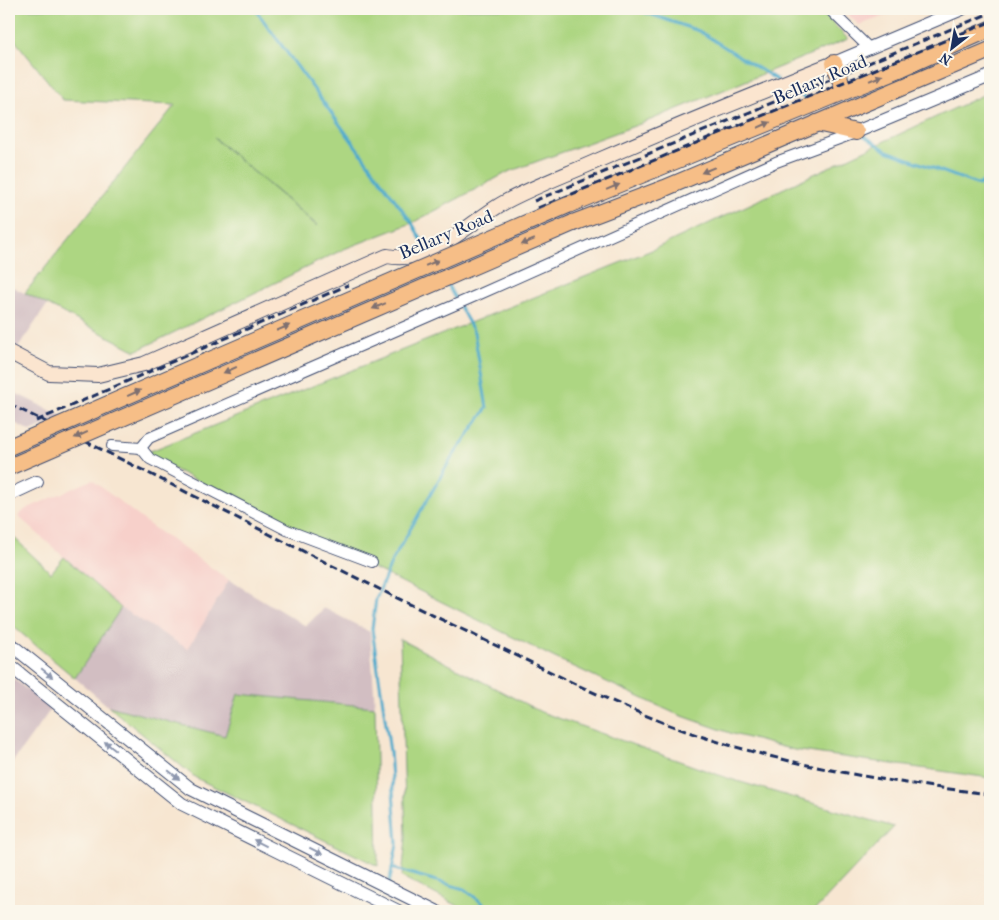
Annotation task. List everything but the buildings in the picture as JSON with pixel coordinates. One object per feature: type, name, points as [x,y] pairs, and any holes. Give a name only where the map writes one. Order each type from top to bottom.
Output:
[{"type":"highway","name":"Bellary Road","points":[[9,447],[568,205],[844,90],[902,68],[990,29]]},
{"type":"highway","points":[[9,467],[573,223],[666,188],[990,50]]},
{"type":"highway","points":[[834,63],[844,90]]},
{"type":"highway","points":[[828,118],[858,131]]},
{"type":"main road","points":[[9,352],[49,373],[98,374],[144,364],[387,256],[400,258],[422,253],[452,239],[504,202],[697,117],[834,63]]},
{"type":"street","points":[[829,9],[868,48]]},
{"type":"street","points":[[834,63],[962,9]]},
{"type":"street","points":[[141,448],[149,438],[480,294],[776,162],[858,131],[990,76]]},
{"type":"street","points":[[112,446],[141,448],[150,459],[288,530],[372,562]]},
{"type":"street","points":[[9,495],[37,482]]},
{"type":"street","points":[[9,643],[191,789],[436,911]]},
{"type":"street","points":[[9,665],[182,804],[398,911]]},
{"type":"shaded area","points":[[842,9],[905,9],[859,25]]},
{"type":"shaded area","points":[[9,285],[47,305],[18,348],[9,343]]},
{"type":"shaded area","points":[[9,390],[64,417],[30,431],[9,420]]},
{"type":"shaded area","points":[[92,480],[151,526],[229,580],[188,650],[121,608],[18,516],[26,509]]},
{"type":"shaded area","points":[[229,580],[306,626],[324,608],[370,632],[375,707],[239,694],[225,736],[108,706],[75,678],[121,608],[188,649]]},
{"type":"shaded area","points":[[9,675],[51,709],[9,767]]},
{"type":"green space","points":[[9,9],[819,9],[848,39],[648,121],[508,172],[412,223],[344,249],[136,351],[25,293],[175,105],[63,100],[9,33]],"holes":[[[214,138],[318,226],[317,226]]]},
{"type":"green space","points":[[983,95],[990,99],[990,778],[794,750],[733,734],[674,713],[555,658],[143,454],[652,250]]},
{"type":"green space","points":[[9,533],[51,573],[64,557],[121,608],[75,678],[9,623]]},
{"type":"green space","points":[[400,639],[541,712],[730,779],[894,827],[814,911],[468,911],[402,877],[406,838]]},
{"type":"green space","points":[[238,694],[375,707],[378,866],[196,778],[108,706],[225,736]]},
{"type":"waterway","points":[[255,9],[412,223],[426,248]]},
{"type":"waterway","points":[[635,9],[699,31],[777,80]]},
{"type":"waterway","points":[[786,86],[808,100]]},
{"type":"waterway","points":[[860,133],[887,151],[979,185],[990,176]]},
{"type":"waterway","points":[[389,884],[397,844],[390,752],[372,629],[376,599],[392,561],[449,462],[487,408],[474,332],[447,284]]},
{"type":"waterway","points":[[392,868],[464,889],[493,911]]},
{"type":"railway","points":[[534,201],[990,13]]},
{"type":"railway","points":[[538,208],[990,22]]},
{"type":"railway","points":[[36,421],[348,285]]},
{"type":"railway","points":[[9,441],[351,292]]},
{"type":"railway","points":[[9,404],[419,609],[589,690],[674,727],[738,748],[845,773],[917,785],[990,794]]}]
